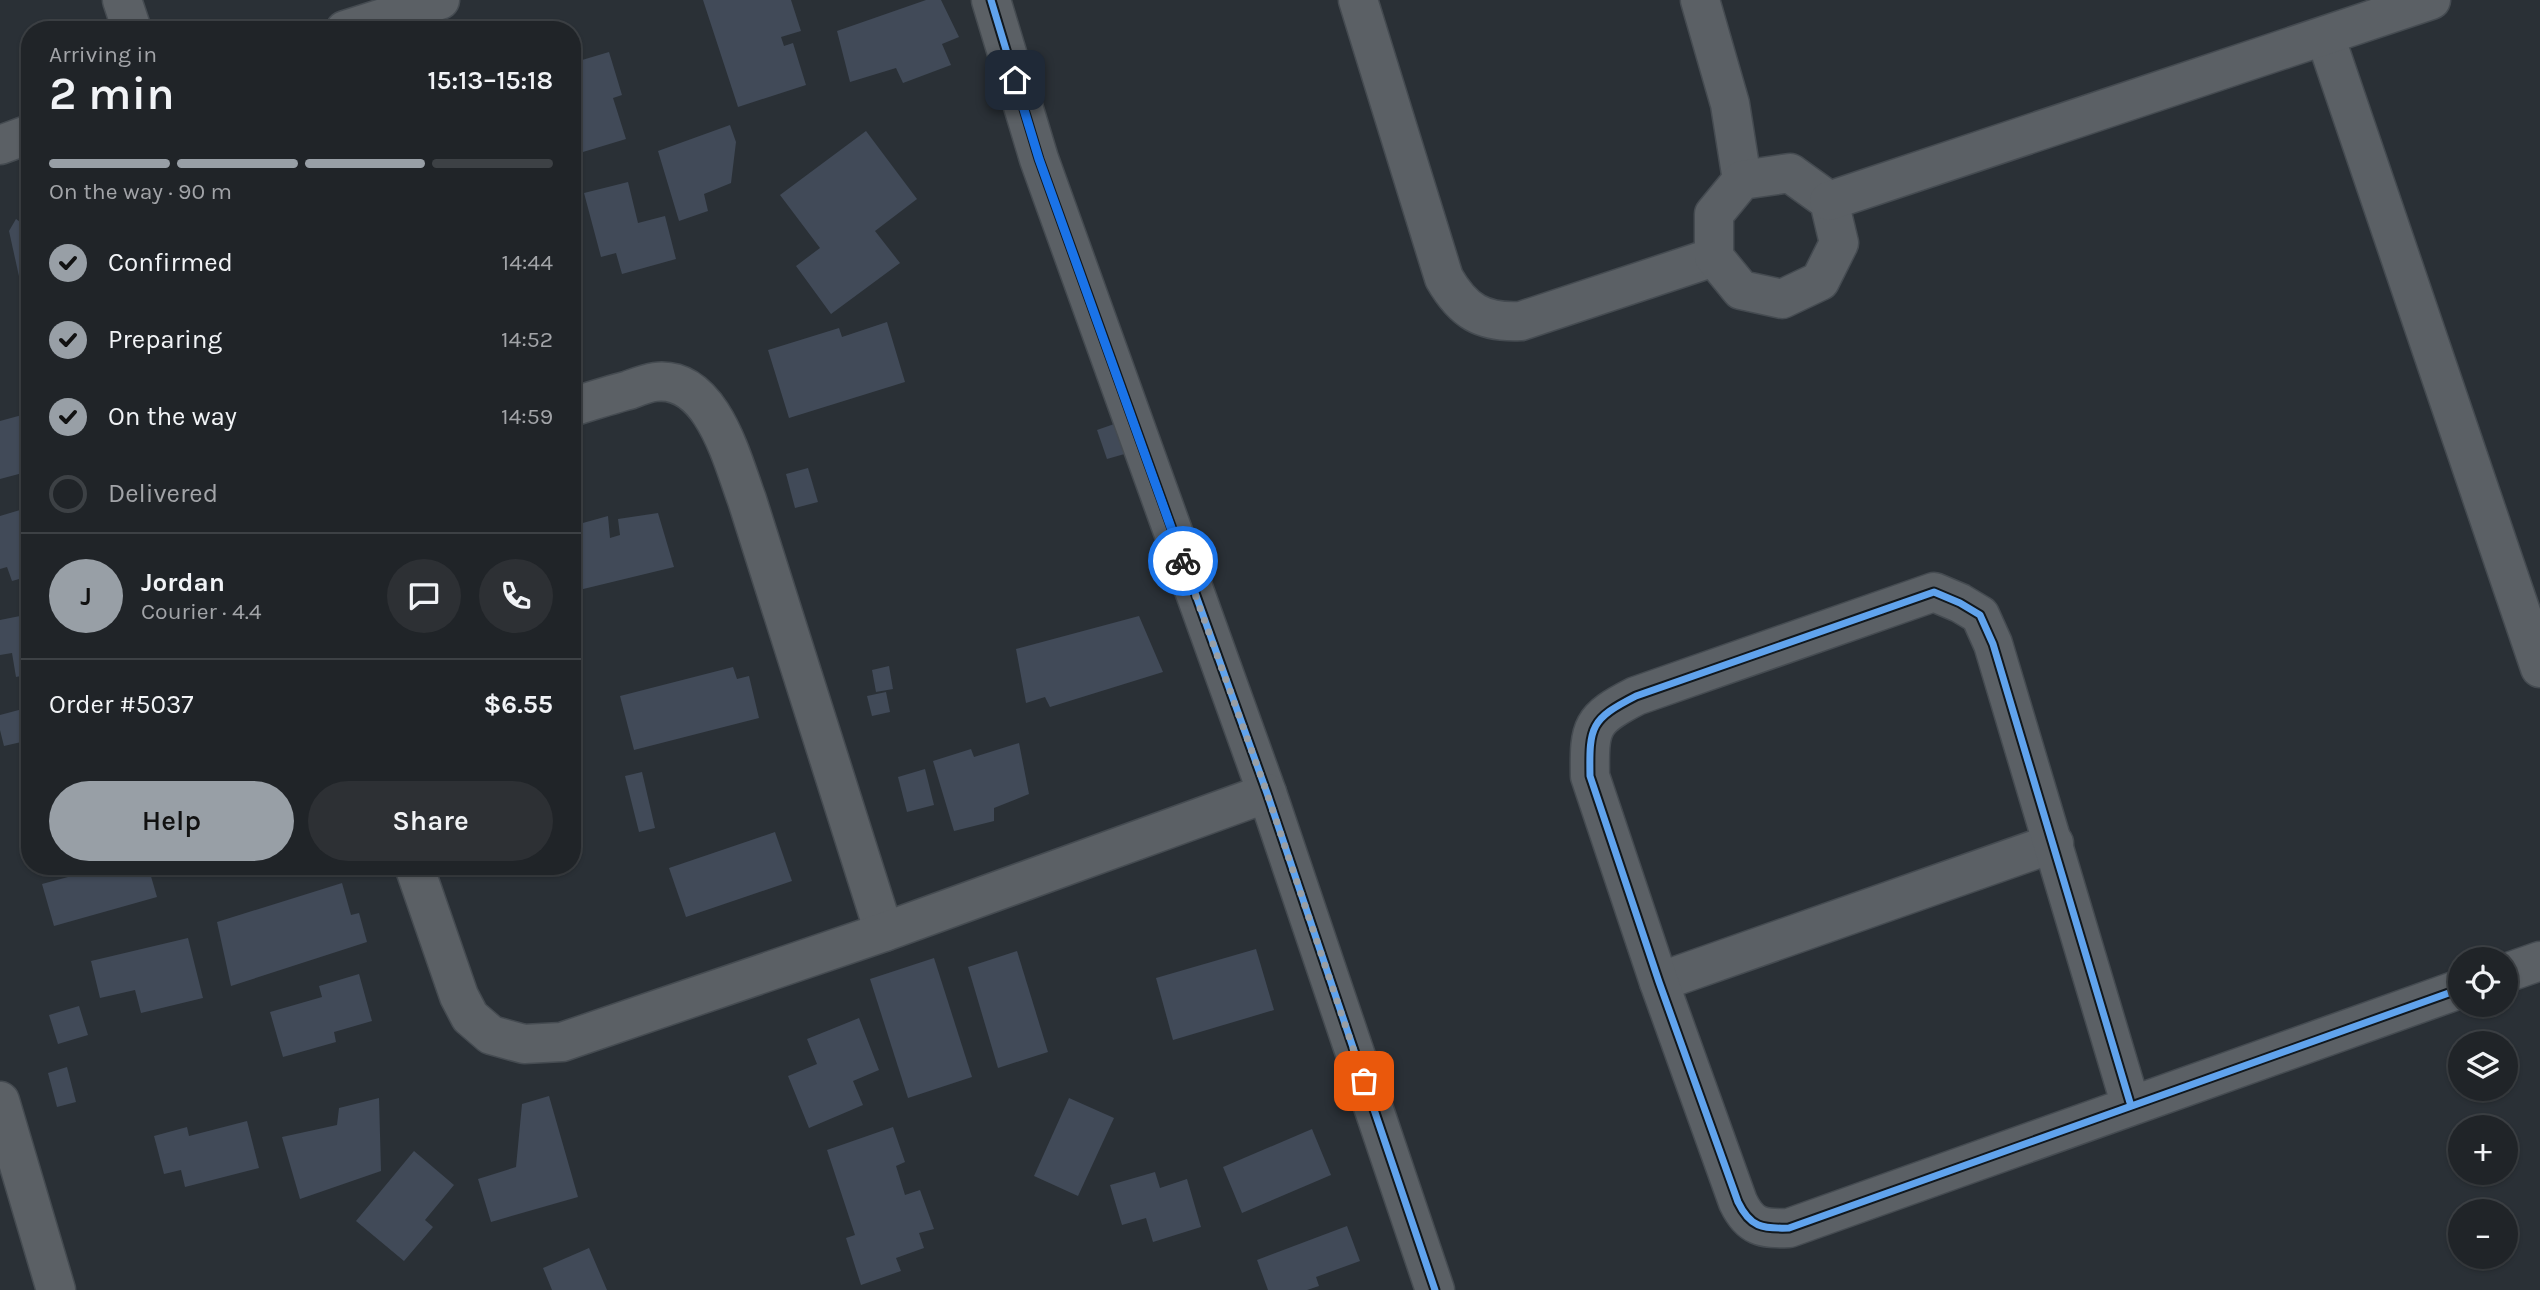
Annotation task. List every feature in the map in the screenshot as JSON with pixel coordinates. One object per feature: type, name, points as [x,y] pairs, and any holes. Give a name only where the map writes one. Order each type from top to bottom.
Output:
[{"type":"street","points":[[122,0],[129,21]]},
{"type":"street","points":[[374,21],[440,0]]},
{"type":"street","points":[[991,0],[1039,159],[1267,793],[1435,1290]]},
{"type":"street","points":[[1358,0],[1444,278],[1455,296],[1478,314],[1499,322],[1521,321],[1714,257]]},
{"type":"street","points":[[1700,0],[1730,104],[1742,180]]},
{"type":"street","points":[[1829,201],[2431,0]]},
{"type":"street","points":[[2325,36],[2540,668]]},
{"type":"street","points":[[0,145],[21,137]]},
{"type":"street","points":[[1790,173],[1829,201],[1839,243],[1820,281],[1782,299],[1741,290],[1714,257],[1714,214],[1742,180],[1790,173]]},
{"type":"street","points":[[581,404],[655,382],[673,383],[690,390],[708,407],[721,432],[747,500],[884,932]]},
{"type":"street","points":[[2131,1106],[1993,644],[1980,615],[1934,592],[1636,696],[1607,711],[1593,727],[1590,776],[1659,982],[1738,1202],[1745,1217],[1760,1226],[1789,1228],[2448,993]]},
{"type":"street","points":[[417,875],[459,996],[470,1017],[491,1035],[524,1044],[562,1042],[884,932],[1267,793]]},
{"type":"street","points":[[1659,982],[2054,843]]},
{"type":"street","points":[[2518,969],[2540,961]]},
{"type":"street","points":[[0,1101],[57,1290]]},
{"type":"building","points":[[703,0],[791,0],[801,31],[781,37],[784,46],[793,43],[806,85],[738,107]]},
{"type":"building","points":[[926,0],[941,0],[959,37],[942,44],[951,65],[903,83],[896,68],[850,82],[837,31]]},
{"type":"building","points":[[609,52],[622,95],[613,98],[626,139],[581,153],[581,60]]},
{"type":"building","points":[[730,125],[736,142],[731,183],[704,194],[708,211],[679,221],[658,151]]},
{"type":"building","points":[[866,131],[917,199],[875,231],[900,263],[831,314],[796,266],[820,248],[780,195]]},
{"type":"building","points":[[628,182],[638,223],[665,216],[676,259],[622,274],[616,253],[601,257],[584,193]]},
{"type":"building","points":[[16,219],[21,223],[21,285],[9,231]]},
{"type":"building","points":[[887,322],[905,382],[789,418],[768,350],[839,328],[842,337]]},
{"type":"building","points":[[21,415],[21,473],[0,479],[0,421]]},
{"type":"building","points":[[1117,423],[1128,453],[1107,459],[1097,430]]},
{"type":"building","points":[[808,468],[818,502],[795,508],[786,474]]},
{"type":"building","points":[[21,510],[21,578],[12,581],[7,567],[0,569],[0,516]]},
{"type":"building","points":[[658,513],[674,567],[581,590],[581,524],[608,516],[610,538],[620,535],[618,519]]},
{"type":"building","points":[[21,616],[21,676],[16,677],[12,653],[0,655],[0,620]]},
{"type":"building","points":[[1139,616],[1163,672],[1050,707],[1045,697],[1026,703],[1016,649]]},
{"type":"building","points":[[889,666],[893,689],[876,692],[872,670]]},
{"type":"building","points":[[733,667],[737,679],[749,676],[759,718],[634,750],[620,696]]},
{"type":"building","points":[[886,692],[890,712],[872,716],[867,696]]},
{"type":"building","points":[[21,709],[21,742],[4,746],[0,715]]},
{"type":"building","points":[[1019,743],[1029,794],[994,808],[994,821],[954,831],[933,761],[971,749],[974,757]]},
{"type":"building","points":[[925,769],[934,805],[907,812],[898,777]]},
{"type":"building","points":[[642,772],[655,828],[639,832],[625,776]]},
{"type":"building","points":[[775,832],[792,881],[686,917],[669,868]]},
{"type":"building","points":[[75,875],[151,875],[157,897],[54,926],[42,884]]},
{"type":"building","points":[[342,883],[351,915],[359,913],[367,942],[231,986],[217,922]]},
{"type":"building","points":[[188,938],[203,998],[141,1013],[135,990],[100,998],[91,961]]},
{"type":"building","points":[[1256,949],[1274,1010],[1173,1040],[1156,978]]},
{"type":"building","points":[[1017,951],[1048,1052],[998,1068],[968,967]]},
{"type":"building","points":[[934,958],[972,1077],[908,1098],[870,979]]},
{"type":"building","points":[[359,974],[372,1021],[334,1032],[336,1042],[283,1057],[270,1012],[322,997],[319,986]]},
{"type":"building","points":[[79,1006],[88,1035],[58,1044],[49,1015]]},
{"type":"building","points":[[859,1018],[879,1070],[853,1081],[863,1105],[809,1128],[788,1076],[817,1064],[807,1039]]},
{"type":"building","points":[[67,1067],[76,1102],[57,1107],[48,1073]]},
{"type":"building","points":[[549,1096],[578,1197],[491,1222],[478,1179],[516,1167],[522,1104]]},
{"type":"building","points":[[379,1098],[381,1171],[300,1199],[282,1137],[337,1125],[339,1108]]},
{"type":"building","points":[[1069,1098],[1114,1118],[1078,1196],[1034,1176]]},
{"type":"building","points":[[247,1121],[259,1168],[185,1187],[181,1170],[164,1174],[154,1136],[187,1127],[189,1136]]},
{"type":"building","points":[[893,1127],[905,1162],[896,1166],[905,1195],[920,1190],[934,1229],[919,1233],[924,1248],[896,1258],[901,1271],[861,1285],[846,1238],[855,1235],[827,1150]]},
{"type":"building","points":[[1312,1129],[1331,1175],[1242,1213],[1223,1167]]},
{"type":"building","points":[[414,1151],[454,1185],[425,1220],[433,1227],[404,1261],[356,1221]]},
{"type":"building","points":[[1155,1172],[1160,1188],[1187,1179],[1201,1227],[1153,1242],[1146,1218],[1122,1225],[1110,1185]]},
{"type":"building","points":[[1347,1226],[1360,1261],[1316,1277],[1319,1286],[1307,1290],[1268,1290],[1257,1260]]},
{"type":"building","points":[[589,1248],[607,1290],[552,1290],[543,1268]]},
{"type":"cycle path","points":[[991,0],[1039,159],[1267,793],[1435,1290]]},
{"type":"cycle path","points":[[2131,1106],[1993,644],[1980,615],[1934,592],[1636,696],[1601,718],[1592,735],[1590,776],[1659,982],[1738,1202],[1747,1217],[1764,1227],[1789,1228],[2448,993]]},
{"type":"way so far","points":[[1183,561],[1267,793],[1364,1081]]},
{"type":"route","points":[[1015,80],[1039,159],[1183,561]]}]
